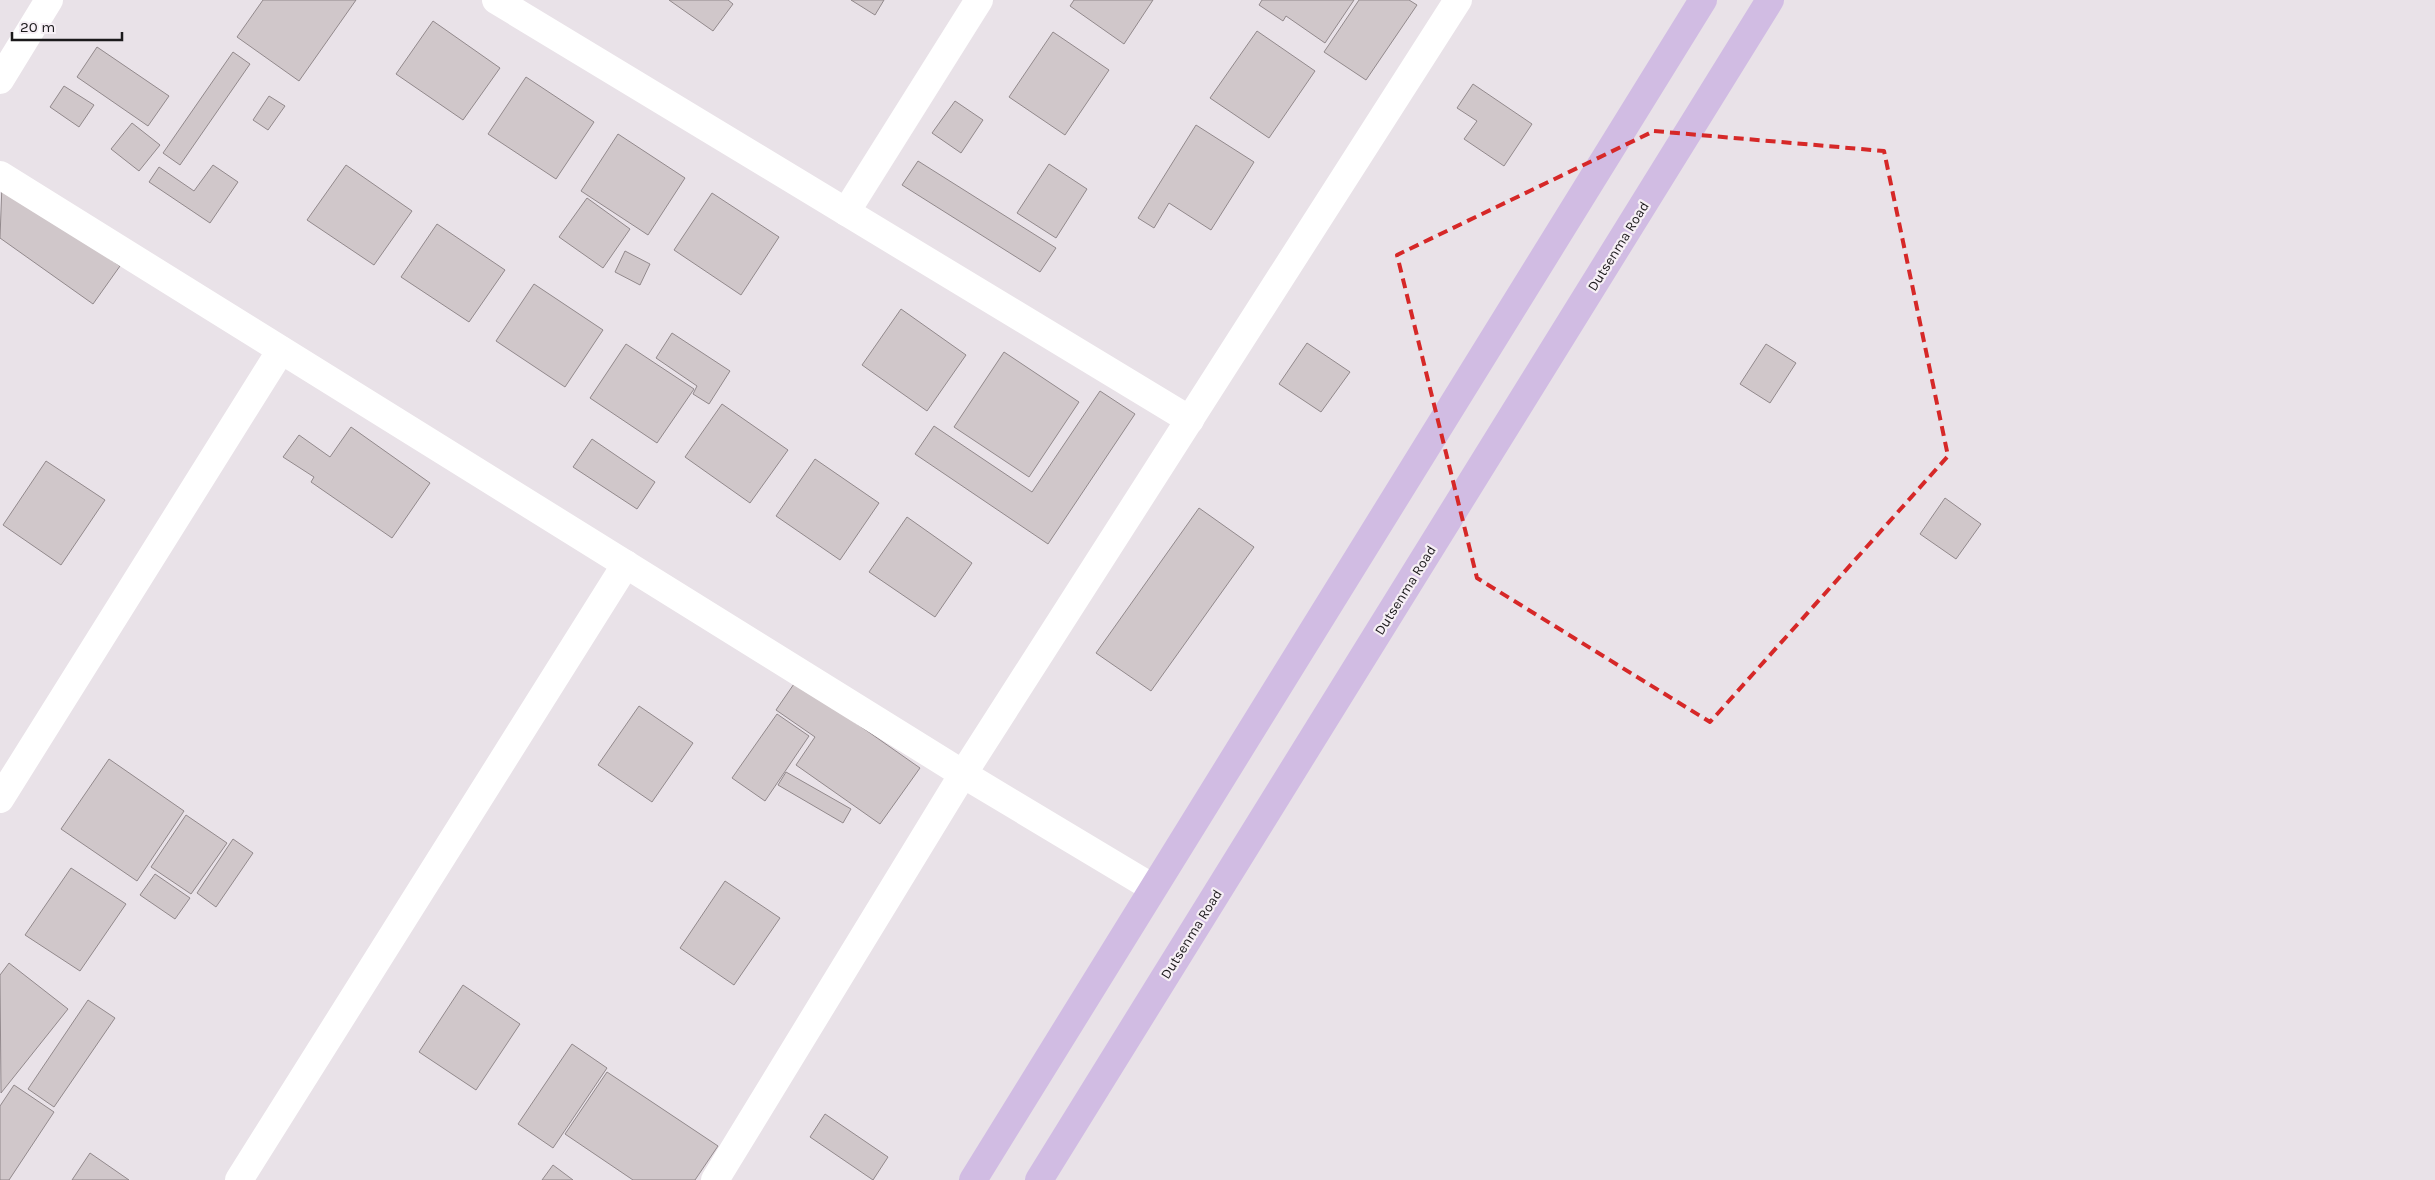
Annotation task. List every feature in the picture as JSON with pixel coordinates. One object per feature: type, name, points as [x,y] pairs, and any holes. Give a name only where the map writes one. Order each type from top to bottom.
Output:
[{"type":"main road","points":[[973,1180],[1703,0]]},
{"type":"main road","name":"Dutsenma Road","points":[[1039,1180],[1770,0]]},
{"type":"street","points":[[0,80],[49,0]]},
{"type":"street","points":[[846,212],[979,0]]},
{"type":"street","points":[[715,1180],[963,774],[1458,0]]},
{"type":"street","points":[[502,2],[1190,420]]},
{"type":"street","points":[[0,175],[963,774],[1153,888]]},
{"type":"street","points":[[0,799],[281,350]]},
{"type":"street","points":[[238,1180],[626,564]]},
{"type":"highlighted area","points":[[1654,131],[1884,151],[1948,456],[1710,722],[1477,578],[1397,255]]},
{"type":"building","points":[[263,0],[356,0],[299,81],[237,37]]},
{"type":"building","points":[[669,0],[728,0],[733,4],[713,31]]},
{"type":"building","points":[[851,0],[884,0],[875,15]]},
{"type":"building","points":[[1074,0],[1153,0],[1124,44],[1070,6]]},
{"type":"building","points":[[1262,0],[1354,0],[1325,43],[1286,16],[1283,21],[1259,5]]},
{"type":"building","points":[[1359,0],[1409,0],[1417,5],[1366,80],[1324,52]]},
{"type":"building","points":[[433,21],[500,68],[463,120],[396,74]]},
{"type":"building","points":[[1257,31],[1315,71],[1269,138],[1210,98]]},
{"type":"building","points":[[1053,32],[1109,70],[1065,135],[1009,97]]},
{"type":"building","points":[[97,47],[169,96],[148,126],[77,77]]},
{"type":"building","points":[[233,52],[250,64],[180,165],[163,153]]},
{"type":"building","points":[[526,77],[594,122],[556,179],[488,134]]},
{"type":"building","points":[[1473,84],[1532,124],[1504,166],[1464,139],[1477,121],[1457,108]]},
{"type":"building","points":[[64,86],[94,105],[79,127],[50,107]]},
{"type":"building","points":[[269,96],[285,106],[268,130],[253,120]]},
{"type":"building","points":[[955,101],[983,120],[961,153],[932,133]]},
{"type":"building","points":[[132,123],[160,145],[139,171],[111,149]]},
{"type":"building","points":[[1196,125],[1254,162],[1211,230],[1169,203],[1154,228],[1138,218]]},
{"type":"building","points":[[618,134],[685,178],[648,235],[581,191]]},
{"type":"building","points":[[918,161],[1056,248],[1040,272],[902,185]]},
{"type":"building","points":[[1049,164],[1087,189],[1056,238],[1017,213]]},
{"type":"building","points":[[213,165],[238,182],[210,223],[149,182],[159,167],[194,191]]},
{"type":"building","points":[[346,165],[412,211],[374,265],[307,220]]},
{"type":"building","points":[[2,184],[120,266],[93,304],[0,238]]},
{"type":"building","points":[[712,193],[779,237],[741,295],[674,250]]},
{"type":"building","points":[[587,198],[630,229],[603,268],[559,237]]},
{"type":"building","points":[[437,224],[505,270],[469,322],[401,277]]},
{"type":"building","points":[[625,251],[650,264],[640,285],[615,272]]},
{"type":"building","points":[[534,284],[603,330],[565,387],[496,341]]},
{"type":"building","points":[[901,309],[966,355],[927,411],[862,365]]},
{"type":"building","points":[[672,333],[730,371],[709,404],[693,394],[697,386],[656,358]]},
{"type":"building","points":[[1307,343],[1350,372],[1321,412],[1279,384]]},
{"type":"building","points":[[626,344],[694,389],[657,443],[590,398]]},
{"type":"building","points":[[1766,344],[1796,363],[1770,403],[1740,384]]},
{"type":"building","points":[[1004,352],[1079,402],[1029,477],[954,427]]},
{"type":"building","points":[[1100,391],[1135,414],[1048,544],[915,454],[934,426],[1032,492]]},
{"type":"building","points":[[722,404],[788,450],[750,503],[685,457]]},
{"type":"building","points":[[351,427],[430,483],[392,538],[311,482],[314,477],[283,457],[299,435],[330,457]]},
{"type":"building","points":[[592,439],[655,482],[637,509],[573,467]]},
{"type":"building","points":[[815,459],[879,503],[840,560],[776,516]]},
{"type":"building","points":[[46,461],[105,500],[61,565],[3,525]]},
{"type":"building","points":[[1945,498],[1981,524],[1956,559],[1920,534]]},
{"type":"building","points":[[1199,508],[1254,547],[1151,691],[1096,653]]},
{"type":"building","points":[[907,517],[972,563],[935,617],[869,572]]},
{"type":"building","points":[[796,681],[920,768],[880,824],[796,765],[815,737],[776,710]]},
{"type":"building","points":[[639,706],[693,743],[652,802],[598,765]]},
{"type":"building","points":[[777,714],[809,736],[765,801],[732,778]]},
{"type":"building","points":[[109,759],[184,811],[137,881],[61,829]]},
{"type":"building","points":[[786,772],[851,809],[843,823],[778,785]]},
{"type":"building","points":[[186,815],[227,843],[191,894],[151,867]]},
{"type":"building","points":[[233,839],[253,853],[216,907],[197,893]]},
{"type":"building","points":[[71,868],[126,904],[80,971],[25,935]]},
{"type":"building","points":[[155,874],[190,898],[175,919],[140,895]]},
{"type":"building","points":[[725,881],[780,918],[734,985],[680,948]]},
{"type":"building","points":[[9,963],[68,1009],[1,1093],[0,975]]},
{"type":"building","points":[[463,985],[520,1024],[476,1090],[419,1052]]},
{"type":"building","points":[[88,1000],[115,1018],[54,1107],[28,1089]]},
{"type":"building","points":[[572,1044],[607,1068],[553,1148],[518,1124]]},
{"type":"building","points":[[607,1072],[718,1146],[695,1180],[633,1180],[565,1134]]},
{"type":"building","points":[[14,1085],[54,1112],[9,1180],[0,1180],[0,1106]]},
{"type":"building","points":[[825,1114],[888,1157],[873,1180],[810,1137]]},
{"type":"building","points":[[90,1153],[129,1180],[72,1180]]},
{"type":"building","points":[[553,1165],[573,1180],[542,1180]]}]
